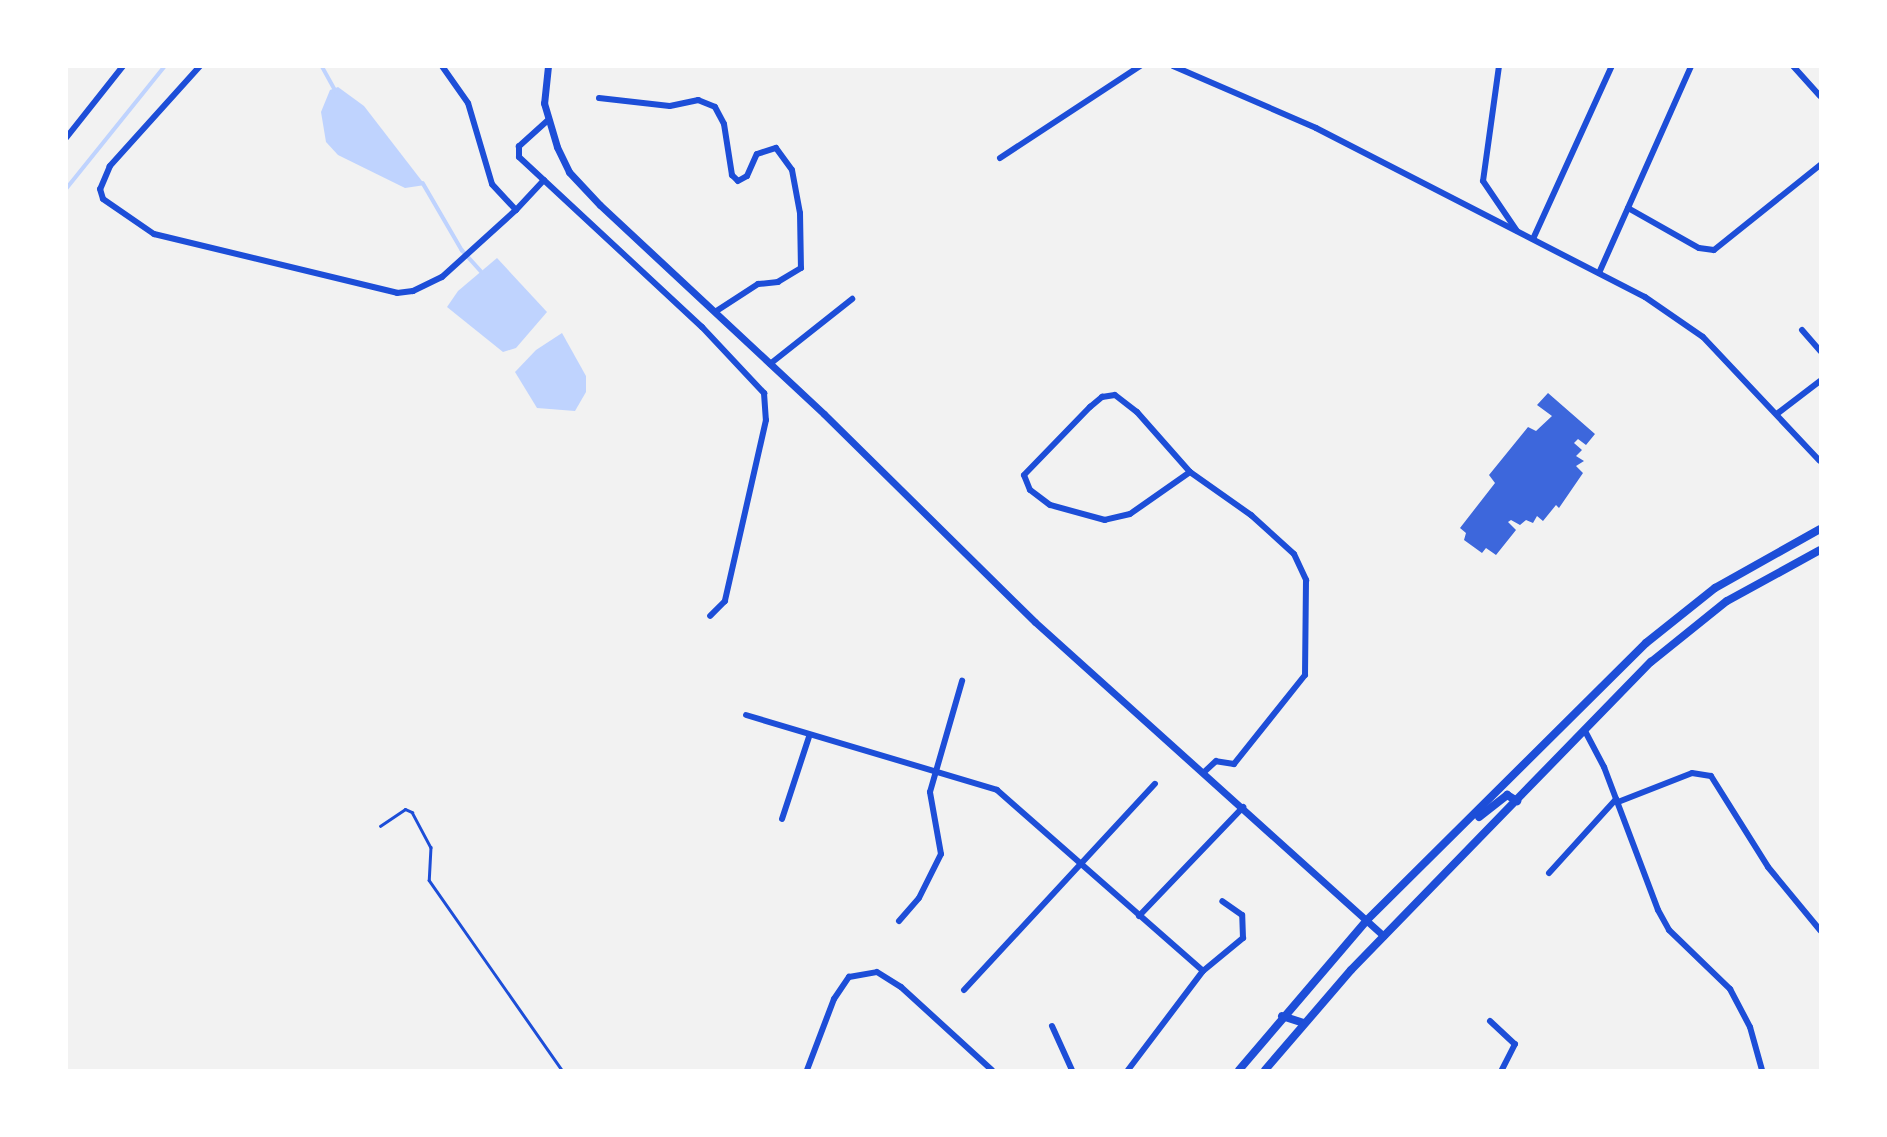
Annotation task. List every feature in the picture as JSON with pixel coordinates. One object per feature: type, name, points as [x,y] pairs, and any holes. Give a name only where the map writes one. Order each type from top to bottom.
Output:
[{"type":"main road","points":[[1239,1070],[1282,1016],[1367,920],[1679,614],[1740,573],[1821,530]]},
{"type":"main road","points":[[1265,1070],[1303,1023],[1384,936],[1691,626],[1727,601],[1821,550]]},
{"type":"main road","points":[[1473,818],[1507,794],[1517,801]]},
{"type":"main road","points":[[1282,1016],[1303,1023]]},
{"type":"street","points":[[66,138],[122,66]]},
{"type":"street","points":[[200,66],[110,166],[100,189],[111,207],[154,234],[397,293],[429,285],[516,210],[544,180]]},
{"type":"street","points":[[442,66],[468,103],[492,184],[516,210]]},
{"type":"street","points":[[548,66],[544,103],[547,121],[569,172],[1035,622],[1384,936]]},
{"type":"street","points":[[1000,158],[1140,66]]},
{"type":"street","points":[[1173,66],[1317,128],[1645,297],[1703,337],[1821,461]]},
{"type":"street","points":[[1499,66],[1483,181],[1517,231]]},
{"type":"street","points":[[1533,239],[1612,66]]},
{"type":"street","points":[[1599,273],[1691,66]]},
{"type":"street","points":[[1793,66],[1821,96]]},
{"type":"street","points":[[598,98],[670,106],[698,100],[715,107],[724,124],[732,175],[738,181],[747,176],[757,154],[776,148],[792,170],[800,214],[801,268],[778,282],[758,284],[715,312]]},
{"type":"street","points":[[547,121],[517,151],[544,180],[702,327],[764,393],[765,420],[724,601],[710,616]]},
{"type":"street","points":[[1628,208],[1699,248],[1714,250],[1821,165]]},
{"type":"street","points":[[770,364],[852,299]]},
{"type":"street","points":[[1801,330],[1821,351]]},
{"type":"street","points":[[1778,413],[1821,381]]},
{"type":"street","points":[[1190,472],[1130,514],[1105,520],[1050,505],[1030,491],[1024,475],[1090,407],[1102,397],[1115,396],[1137,412],[1190,472],[1277,536],[1294,554],[1306,580],[1305,675],[1234,764],[1216,761],[1204,772]]},
{"type":"street","points":[[899,921],[919,898],[940,854],[930,792],[962,681]]},
{"type":"street","points":[[747,715],[809,737],[998,790],[1203,971]]},
{"type":"street","points":[[1585,731],[1617,801],[1658,910],[1669,930],[1730,989],[1746,1017],[1762,1070]]},
{"type":"street","points":[[782,819],[809,737]]},
{"type":"street","points":[[1549,873],[1617,801],[1692,773],[1712,776],[1768,867],[1821,930]]},
{"type":"street","points":[[964,990],[1155,784]]},
{"type":"street","points":[[1139,916],[1243,807]]},
{"type":"street","points":[[1128,1070],[1203,971],[1245,934],[1242,915],[1222,901]]},
{"type":"street","points":[[807,1070],[834,999],[849,977],[877,972],[901,987],[992,1070]]},
{"type":"street","points":[[1490,1021],[1515,1044],[1502,1070]]},
{"type":"street","points":[[1052,1026],[1072,1070]]},
{"type":"lane","points":[[380,826],[405,809],[412,812],[431,847],[429,880],[562,1070]]},
{"type":"water","points":[[338,87],[364,106],[425,185],[405,188],[338,155],[326,142],[321,112],[330,90]]},
{"type":"water","points":[[497,258],[547,312],[516,348],[503,352],[447,307],[458,291]]},
{"type":"water","points":[[562,333],[586,376],[586,392],[575,411],[537,408],[515,372],[536,350]]},
{"type":"building","points":[[1548,393],[1595,434],[1586,445],[1578,439],[1574,443],[1582,450],[1576,456],[1584,461],[1576,466],[1583,473],[1559,508],[1556,505],[1543,521],[1537,516],[1533,523],[1526,520],[1520,525],[1511,520],[1508,522],[1516,530],[1496,555],[1486,548],[1482,553],[1464,540],[1466,533],[1460,528],[1495,483],[1489,475],[1528,427],[1536,431],[1552,416],[1537,405]]},
{"type":"waterway","points":[[66,189],[165,66]]},
{"type":"waterway","points":[[322,66],[336,91]]},
{"type":"waterway","points":[[423,183],[462,250],[481,271]]}]
